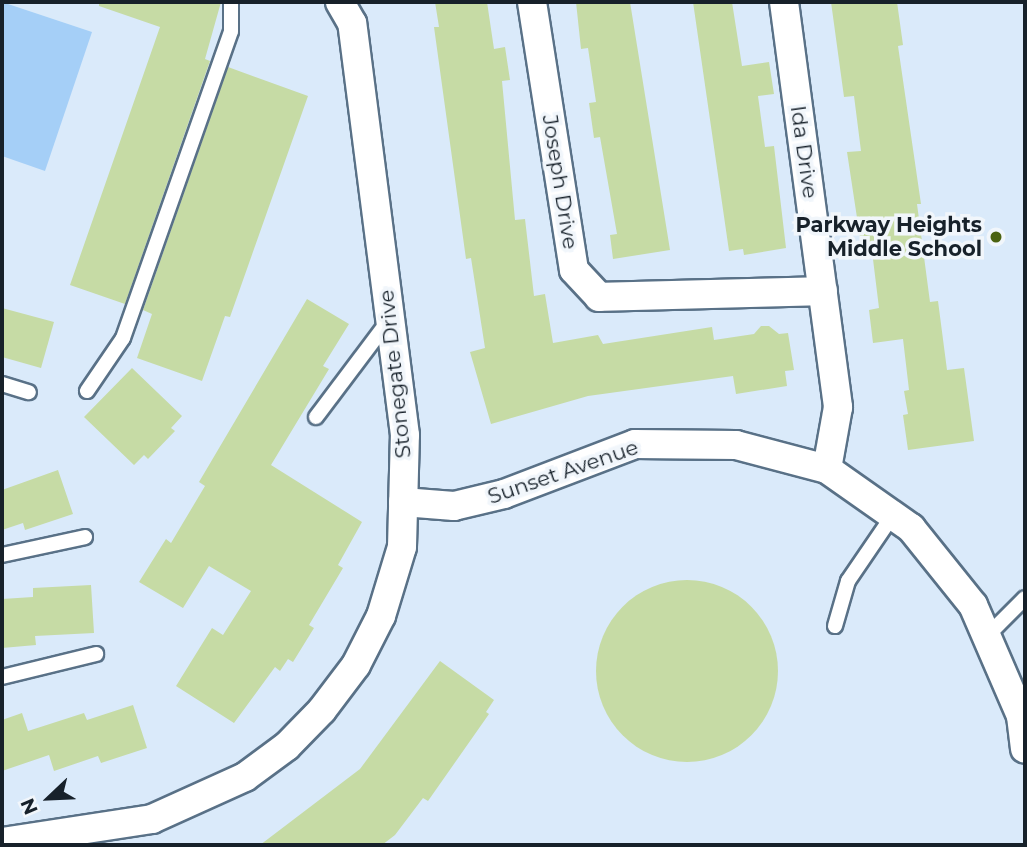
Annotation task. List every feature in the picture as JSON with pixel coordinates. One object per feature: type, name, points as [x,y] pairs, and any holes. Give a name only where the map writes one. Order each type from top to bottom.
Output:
[{"type":"street","name":"Stonegate Drive","points":[[2,842],[152,819],[223,789],[287,746],[340,689],[375,629],[399,559],[405,435],[352,23],[340,2]]},
{"type":"street","name":"Joseph Drive","points":[[532,2],[574,270],[599,297],[823,291]]},
{"type":"street","name":"Ida Drive","points":[[784,2],[838,407],[827,469]]},
{"type":"street","name":"Sunset Avenue","points":[[403,502],[454,506],[504,494],[635,444],[736,444],[827,469],[911,528],[974,605],[1021,716],[1025,749]]},
{"type":"lane","points":[[87,391],[123,338],[231,31],[231,2]]},
{"type":"lane","points":[[316,417],[390,319]]},
{"type":"lane","points":[[2,384],[29,392]]},
{"type":"lane","points":[[835,626],[848,582],[893,515]]},
{"type":"lane","points":[[2,555],[85,537]]},
{"type":"lane","points":[[988,635],[1025,598]]},
{"type":"lane","points":[[2,677],[96,654]]},
{"type":"shaded area","points":[[2,2],[92,32],[45,171],[2,156]]},
{"type":"building","points":[[99,2],[221,2],[205,59],[210,61],[125,304],[70,285],[160,27],[99,6]]},
{"type":"building","points":[[435,2],[487,2],[494,49],[505,47],[510,80],[502,81],[515,220],[525,219],[534,296],[545,294],[553,343],[598,335],[603,344],[712,327],[714,340],[754,334],[761,326],[769,326],[779,334],[788,333],[794,370],[785,371],[787,386],[736,394],[733,376],[588,396],[491,424],[470,352],[485,348],[471,258],[466,259],[434,27],[439,27]]},
{"type":"building","points":[[576,2],[630,2],[670,250],[613,259],[610,235],[617,234],[600,137],[594,138],[589,103],[596,102],[588,48],[581,49]]},
{"type":"building","points":[[693,2],[732,2],[742,66],[769,62],[774,94],[758,96],[765,147],[774,146],[786,248],[744,255],[743,249],[729,251]]},
{"type":"building","points":[[831,2],[897,2],[903,45],[898,46],[921,204],[917,204],[930,302],[938,301],[947,370],[964,368],[974,441],[908,450],[903,415],[908,414],[904,391],[909,390],[903,339],[873,343],[869,310],[879,308],[871,243],[861,244],[847,152],[861,151],[854,96],[844,97]]},
{"type":"building","points":[[228,67],[308,96],[230,317],[225,316],[202,381],[137,358],[152,314],[143,310]]},
{"type":"building","points":[[307,299],[349,324],[323,366],[329,369],[271,465],[362,522],[338,565],[343,568],[309,625],[314,628],[293,662],[288,659],[280,671],[275,667],[234,723],[176,686],[212,628],[223,635],[251,591],[209,566],[183,608],[139,582],[166,539],[171,543],[205,486],[199,482]]},
{"type":"building","points":[[2,308],[54,322],[41,368],[2,357]]},
{"type":"building","points":[[132,368],[182,416],[171,428],[175,431],[148,459],[144,455],[134,465],[84,417]]},
{"type":"building","points":[[58,470],[73,514],[25,530],[23,523],[2,530],[2,490]]},
{"type":"building","points":[[687,580],[722,587],[738,595],[751,607],[763,620],[771,636],[778,671],[771,706],[763,722],[751,735],[738,747],[722,755],[687,762],[652,755],[636,747],[623,735],[611,722],[603,706],[596,671],[603,636],[611,620],[623,607],[636,595],[652,587]]},
{"type":"building","points":[[91,585],[94,633],[35,636],[36,645],[2,648],[2,599],[33,597],[33,588]]},
{"type":"building","points":[[440,661],[494,700],[486,712],[489,714],[428,801],[423,798],[395,835],[382,845],[260,845],[360,769]]},
{"type":"building","points":[[133,705],[147,748],[101,763],[98,756],[54,771],[49,755],[2,771],[2,720],[22,713],[28,731],[84,713],[87,720]]},
{"type":"place","name":"Parkway Heights Middle School","points":[[996,237]]}]
